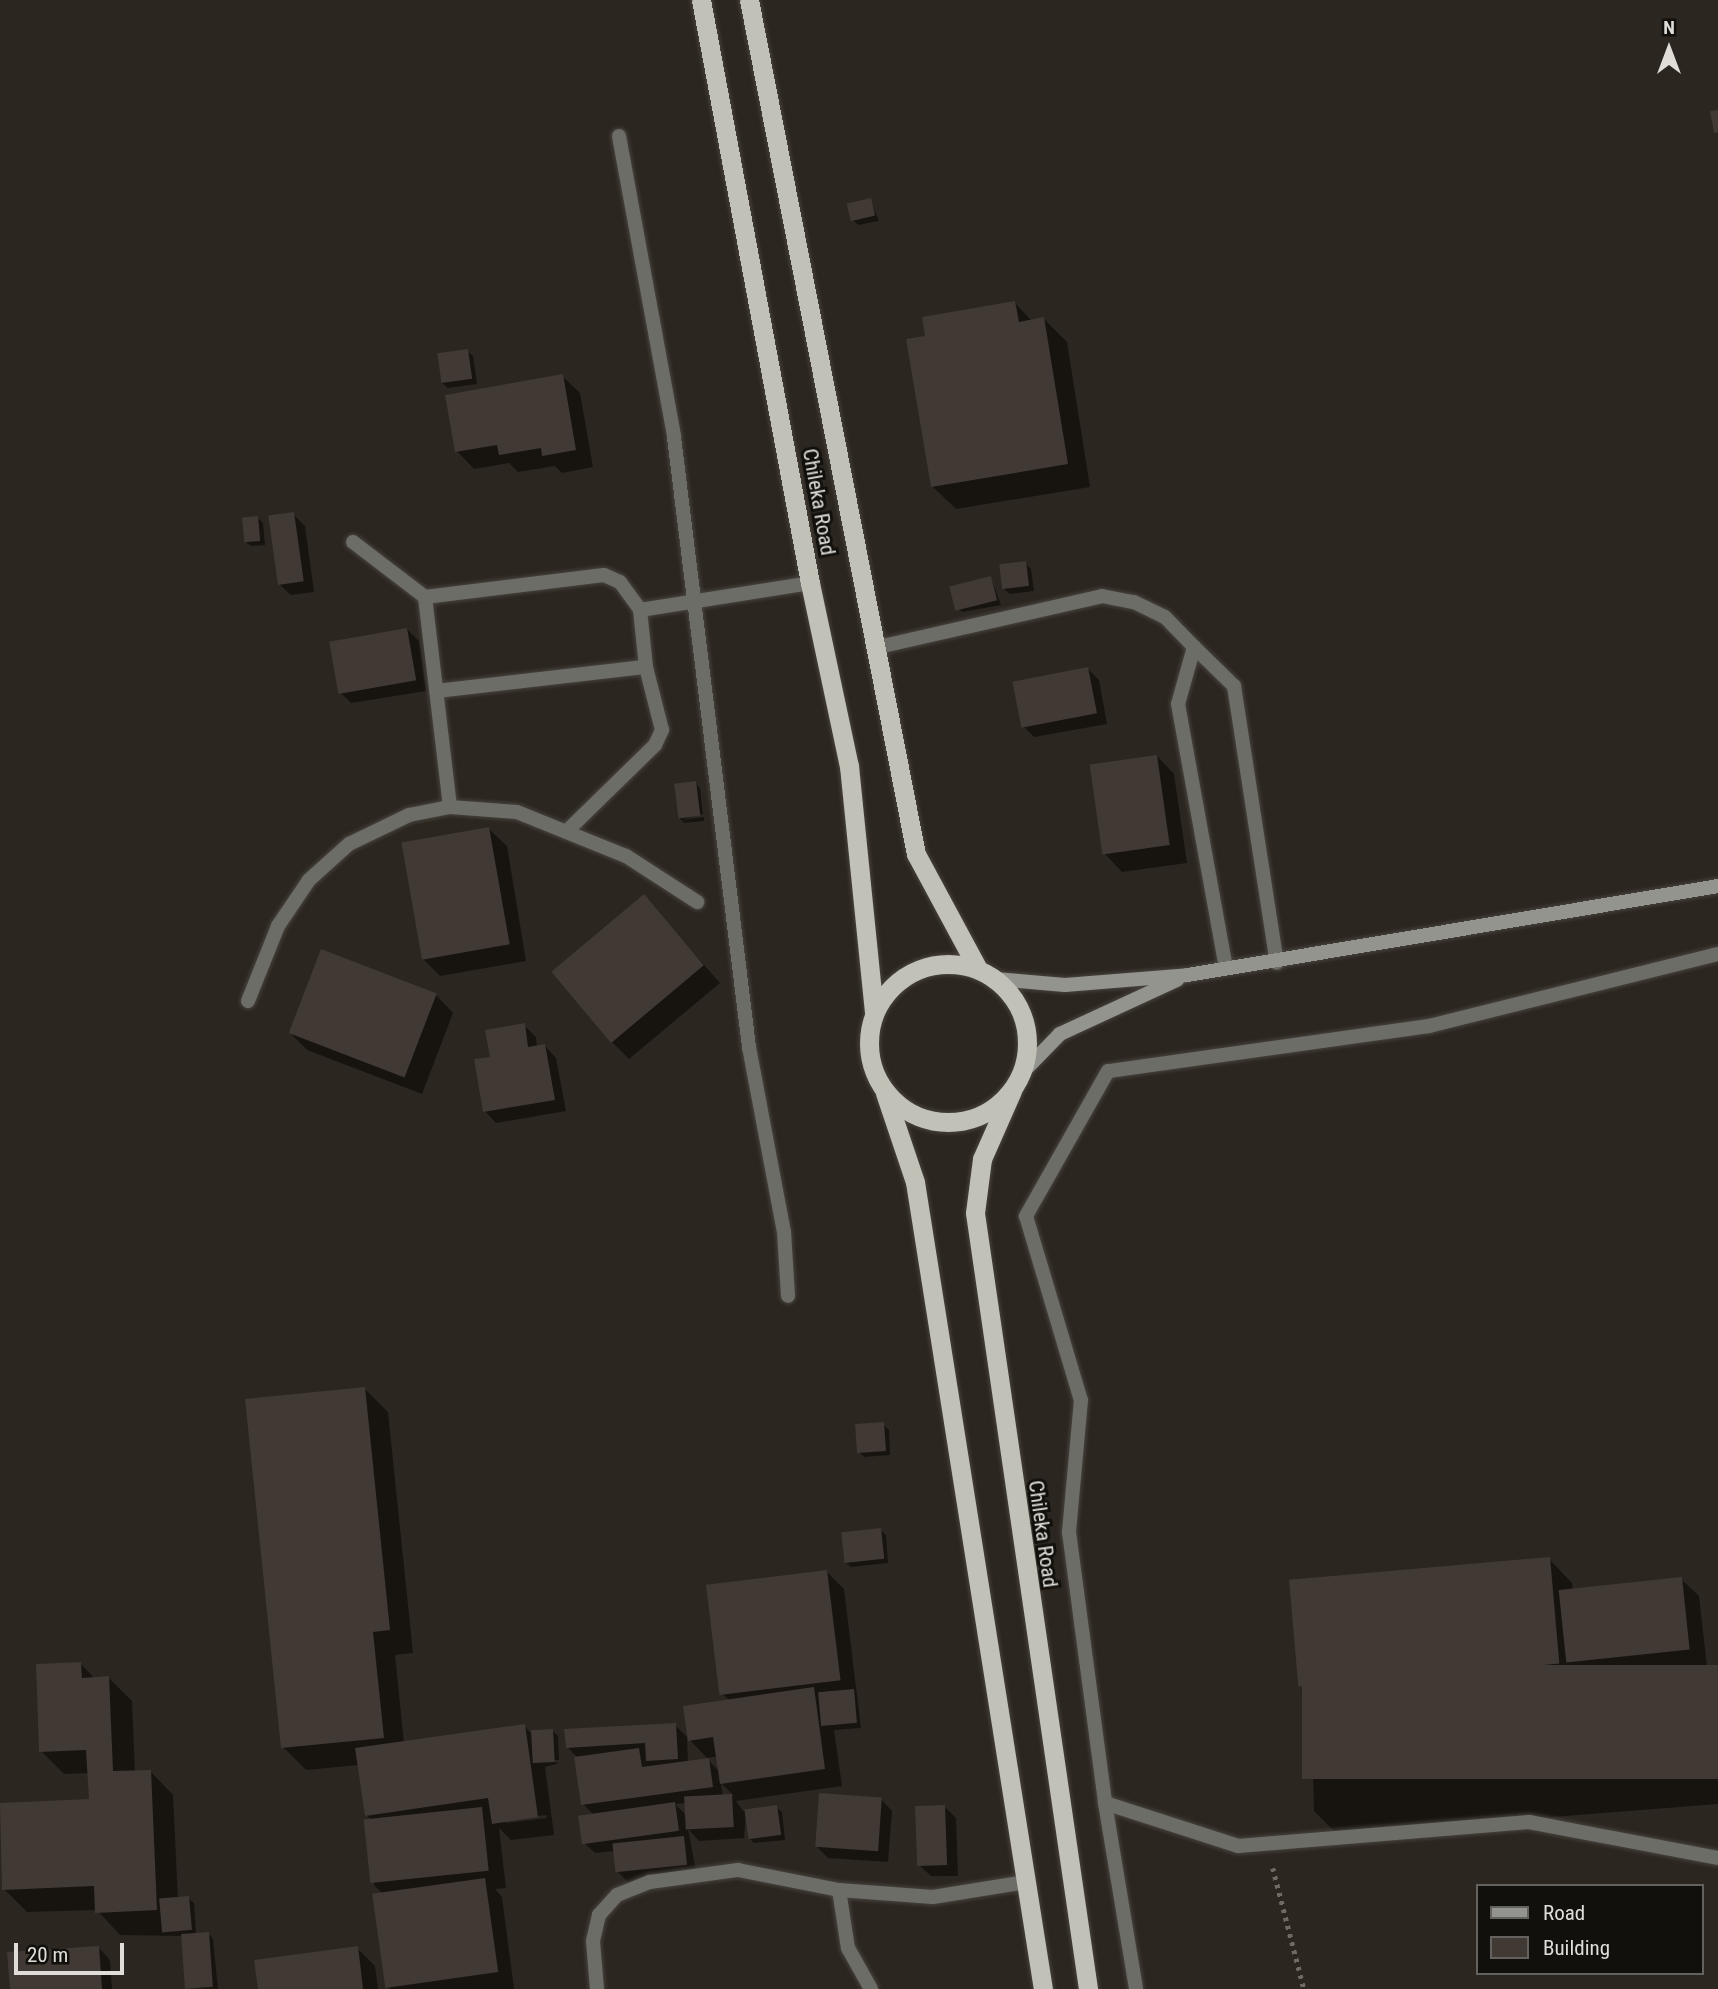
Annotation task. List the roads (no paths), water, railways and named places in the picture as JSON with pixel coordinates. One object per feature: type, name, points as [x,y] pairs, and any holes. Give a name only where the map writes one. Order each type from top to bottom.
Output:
[{"type":"highway","name":"Chileka Road","points":[[701,0],[810,583],[849,766],[874,1013],[869,1055],[885,1093],[918,1117],[960,1122],[998,1105],[1012,1091]]},
{"type":"highway","name":"Chileka Road","points":[[749,0],[916,854],[978,969]]},
{"type":"highway","name":"Chileka Road","points":[[874,1013],[891,988],[917,970],[958,964],[978,969],[996,979],[1016,1003],[1028,1031],[1023,1072],[982,1159],[975,1213],[1088,1989]]},
{"type":"highway","points":[[885,1093],[915,1182],[1043,1989]]},
{"type":"main road","points":[[996,979],[1065,985],[1188,975],[1226,967],[1277,963],[1718,886]]},
{"type":"main road","points":[[1023,1072],[1060,1034],[1188,975]]},
{"type":"street","points":[[619,136],[674,437],[749,1046],[783,1232],[788,1296]]},
{"type":"street","points":[[354,542],[425,597],[604,575],[620,582],[640,610],[646,667],[662,730],[655,745],[567,831]]},
{"type":"street","points":[[640,610],[810,583]]},
{"type":"street","points":[[874,649],[1102,596],[1134,602],[1166,617],[1234,687],[1277,963]]},
{"type":"street","points":[[425,597],[450,807]]},
{"type":"street","points":[[1194,647],[1178,704],[1226,967]]},
{"type":"street","points":[[437,691],[646,667]]},
{"type":"street","points":[[248,1001],[278,926],[309,880],[349,844],[409,815],[450,807],[517,812],[626,856],[697,902]]},
{"type":"street","points":[[1136,1989],[1105,1803],[1069,1532],[1080,1400],[1026,1216],[1108,1071],[1429,1026],[1718,954]]},
{"type":"street","points":[[1105,1803],[1238,1846],[1529,1822],[1718,1858]]},
{"type":"street","points":[[597,1989],[593,1941],[599,1915],[617,1895],[650,1882],[738,1870],[839,1890],[933,1897],[1027,1882]]},
{"type":"street","points":[[839,1890],[848,1948],[872,1989]]}]
